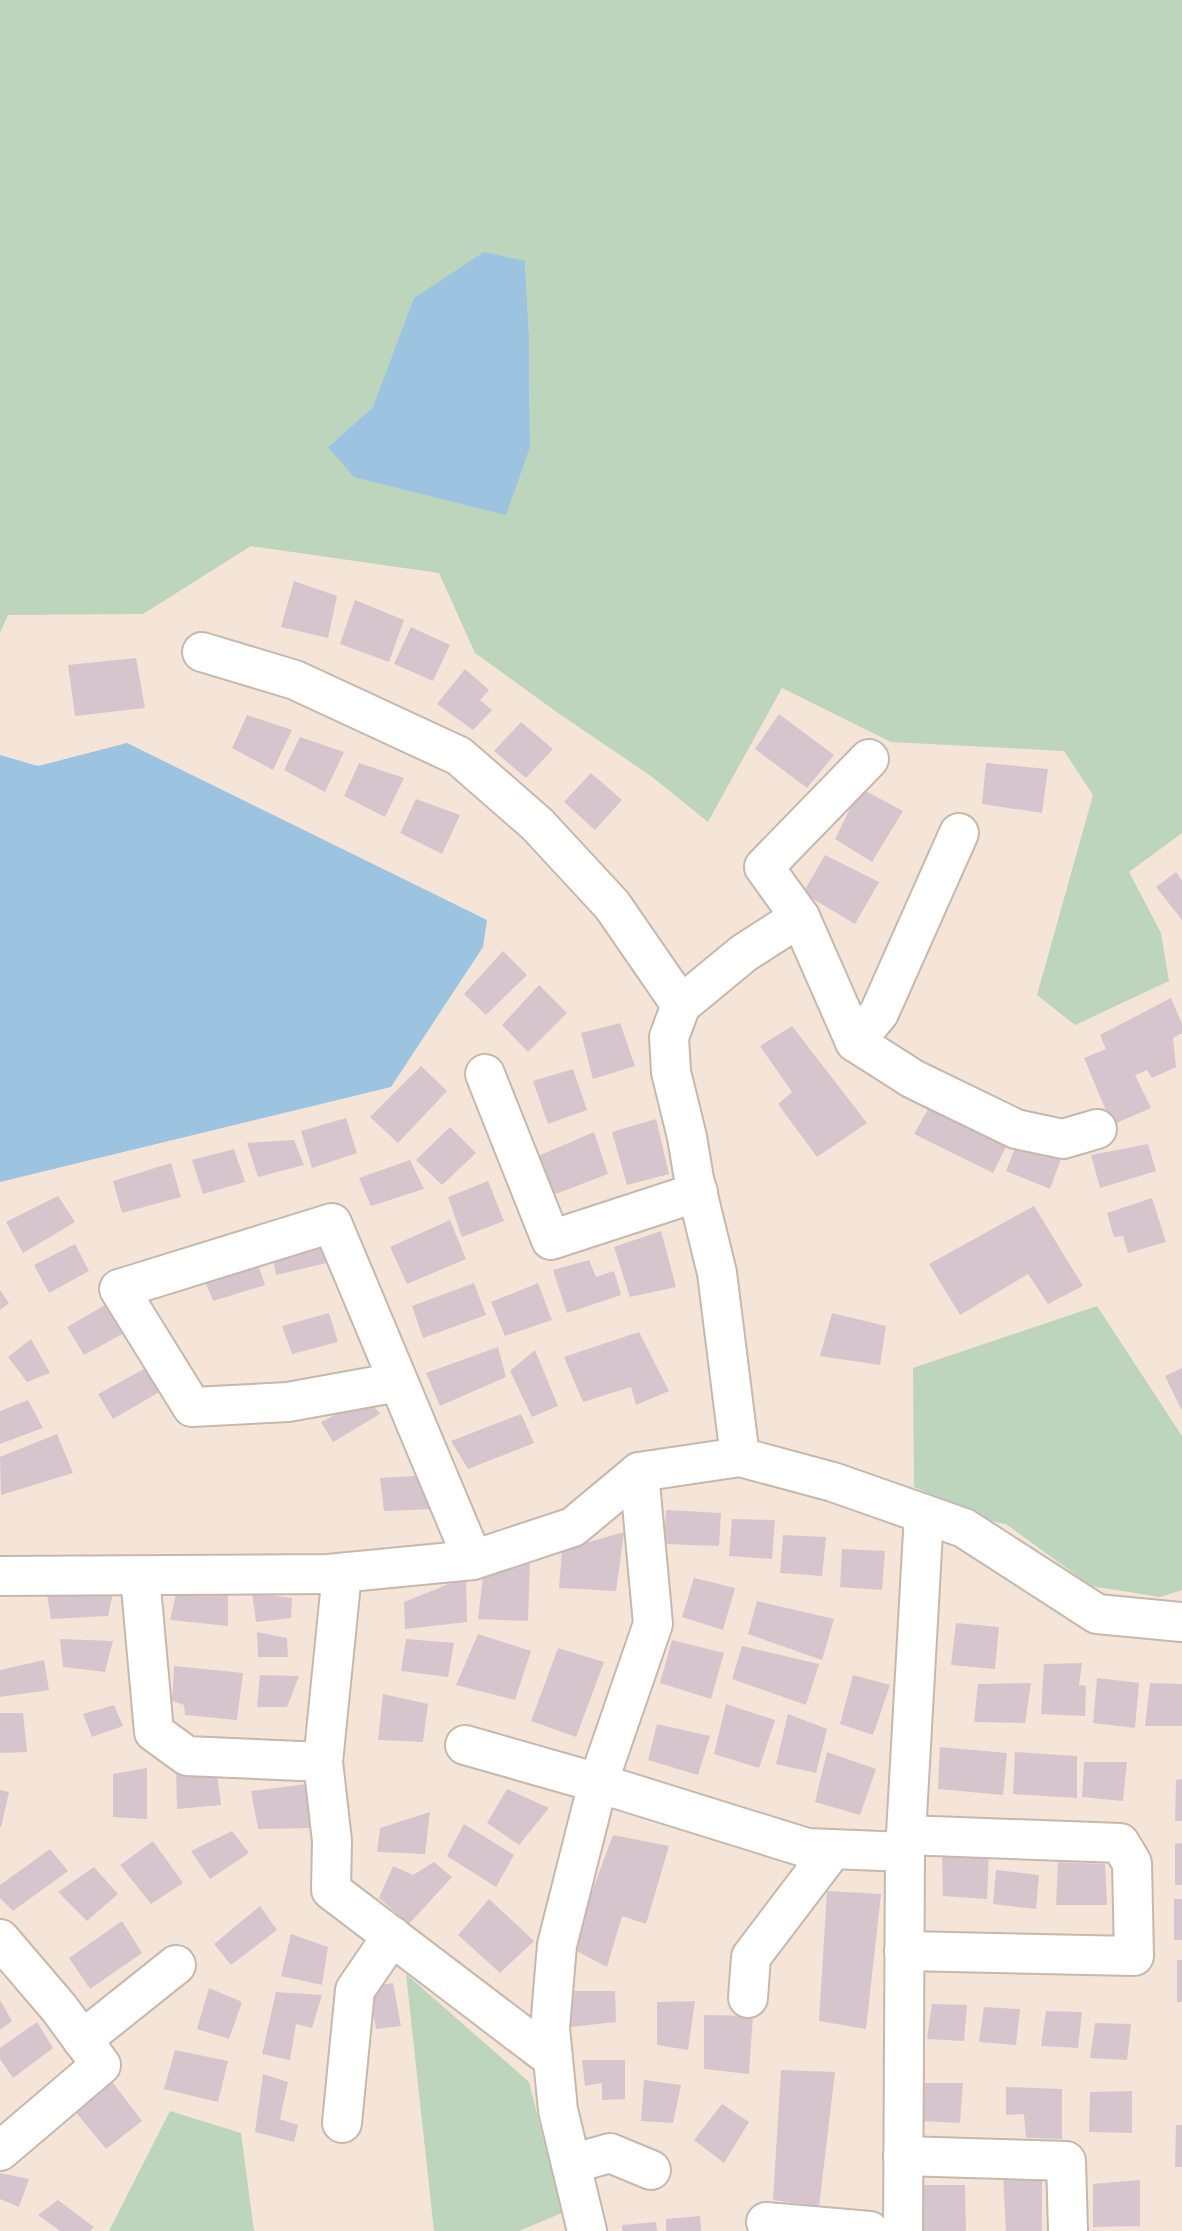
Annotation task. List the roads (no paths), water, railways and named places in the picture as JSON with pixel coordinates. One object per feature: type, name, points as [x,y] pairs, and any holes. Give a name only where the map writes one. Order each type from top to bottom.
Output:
[{"type":"street","points":[[202,652],[295,680],[459,756],[537,824],[612,905],[681,1005]]},
{"type":"street","points":[[869,759],[764,867],[800,917],[855,1042],[913,1079],[1016,1129],[1063,1139],[1097,1129]]},
{"type":"street","points":[[855,1042],[879,1013],[959,833]]},
{"type":"street","points":[[740,1457],[717,1273],[671,1072],[669,1037],[681,1005],[744,953],[800,917]]},
{"type":"street","points":[[485,1074],[551,1240],[698,1192]]},
{"type":"street","points":[[398,1382],[288,1402],[192,1407],[119,1289],[332,1223],[473,1560]]},
{"type":"street","points":[[0,1576],[342,1573],[473,1560],[573,1527],[639,1472],[740,1457],[833,1482],[964,1528],[1097,1614],[1182,1622]]},
{"type":"street","points":[[578,2227],[571,2164],[558,2110],[550,2028],[557,1945],[598,1783],[653,1624],[639,1472]]},
{"type":"street","points":[[903,2231],[905,1844],[923,1514]]},
{"type":"street","points":[[342,1573],[323,1762],[332,1841],[331,1891],[553,2059]]},
{"type":"street","points":[[140,1576],[154,1732],[187,1756],[323,1762]]},
{"type":"street","points":[[465,1745],[807,1848],[905,1844],[1120,1843],[1132,1863],[1134,1956],[904,1951]]},
{"type":"street","points":[[748,1998],[751,1957],[833,1849]]},
{"type":"street","points":[[342,2123],[355,1990],[392,1936]]},
{"type":"street","points":[[0,1939],[59,2008],[101,2065],[0,2151]]},
{"type":"street","points":[[82,2040],[176,1965]]},
{"type":"street","points":[[571,2164],[610,2153],[651,2170]]},
{"type":"street","points":[[903,2156],[1066,2161],[1068,2231]]},
{"type":"street","points":[[766,2222],[870,2231]]},
{"type":"water","points":[[484,252],[525,261],[530,447],[506,515],[354,477],[328,447],[373,407],[414,298]]},
{"type":"water","points":[[127,743],[487,920],[483,947],[391,1087],[0,1182],[0,755],[38,766]]}]
